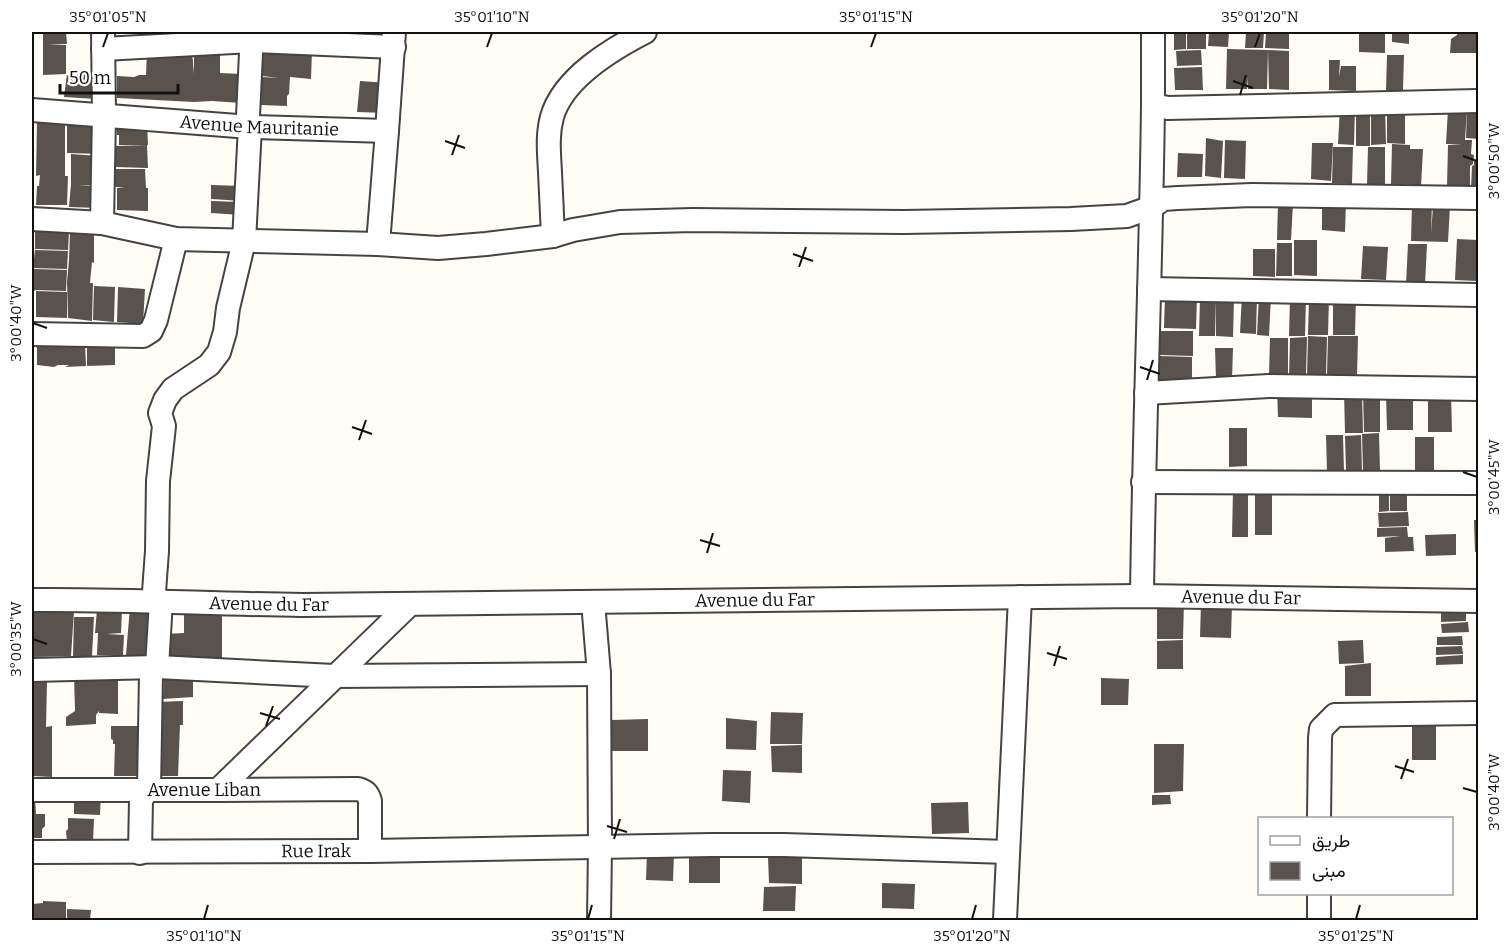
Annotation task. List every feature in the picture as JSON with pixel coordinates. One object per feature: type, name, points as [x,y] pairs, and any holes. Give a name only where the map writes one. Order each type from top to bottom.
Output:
[{"type":"street","points":[[553,236],[548,141],[552,114],[573,82],[588,68],[606,54],[645,32]]},
{"type":"street","points":[[1142,596],[1143,482],[1152,207],[1153,32]]},
{"type":"street","points":[[102,223],[103,40],[252,36],[394,39],[378,244]]},
{"type":"street","points":[[140,852],[141,800],[149,789],[151,674],[157,667],[161,601],[154,592],[158,481],[164,426],[160,413],[173,389],[209,365],[219,352],[225,332],[228,308],[244,241],[252,36]]},
{"type":"street","points":[[1153,105],[1168,108],[1479,101]]},
{"type":"street","name":"Avenue Mauritanie","points":[[32,110],[250,127],[387,131]]},
{"type":"street","points":[[32,219],[102,223],[176,239],[378,244],[438,248],[553,236],[620,222],[693,220],[904,222],[1071,219],[1127,216],[1152,207],[1163,199],[1231,196],[1479,198]]},
{"type":"street","points":[[32,334],[143,336],[151,331],[156,320],[176,239]]},
{"type":"street","points":[[1149,289],[1479,295]]},
{"type":"street","points":[[1146,393],[1269,386],[1479,389]]},
{"type":"street","points":[[1143,482],[1479,483]]},
{"type":"street","name":"Avenue du Far","points":[[32,600],[225,604],[410,604],[1142,596],[1479,601]]},
{"type":"street","points":[[1005,921],[1020,597]]},
{"type":"street","points":[[593,602],[599,675],[599,921]]},
{"type":"street","points":[[218,790],[410,604]]},
{"type":"street","points":[[32,670],[157,667],[334,676],[599,675]]},
{"type":"street","points":[[1319,817],[1321,729],[1335,715],[1479,713]]},
{"type":"street","name":"Avenue Liban","points":[[32,790],[351,788],[364,791],[370,801],[370,851]]},
{"type":"street","name":"Rue Irak","points":[[32,852],[370,851],[784,845],[1008,852]]},
{"type":"street","points":[[1319,895],[1319,921]]},
{"type":"building","points":[[43,32],[66,32],[67,44],[48,44],[66,45],[66,74],[43,75]]},
{"type":"building","points":[[121,32],[142,32],[142,33],[121,34]]},
{"type":"building","points":[[1174,32],[1186,32],[1186,49],[1174,50]]},
{"type":"building","points":[[1187,32],[1206,32],[1206,49],[1187,49]]},
{"type":"building","points":[[1209,32],[1229,32],[1228,47],[1208,46]]},
{"type":"building","points":[[1246,32],[1264,32],[1263,48],[1245,48]]},
{"type":"building","points":[[1266,32],[1289,32],[1289,49],[1265,48]]},
{"type":"building","points":[[1359,32],[1385,32],[1385,53],[1359,52]]},
{"type":"building","points":[[1392,32],[1409,32],[1409,44],[1392,42]]},
{"type":"building","points":[[1457,32],[1478,32],[1478,53],[1450,53],[1451,39],[1457,35]]},
{"type":"building","points":[[220,49],[220,73],[242,74],[241,103],[117,98],[117,76],[146,75],[147,51],[192,51],[194,74],[194,50]]},
{"type":"building","points":[[263,49],[312,50],[311,79],[290,77],[287,106],[261,105],[262,77],[279,78],[262,76]]},
{"type":"building","points":[[1227,49],[1268,50],[1267,89],[1248,89],[1248,78],[1247,89],[1226,89]]},
{"type":"building","points":[[1201,50],[1202,65],[1177,66],[1176,51]]},
{"type":"building","points":[[1268,50],[1289,51],[1289,90],[1269,89]]},
{"type":"building","points":[[1387,55],[1404,55],[1403,90],[1386,90]]},
{"type":"building","points":[[1329,60],[1340,60],[1339,77],[1341,66],[1356,66],[1356,91],[1329,90]]},
{"type":"building","points":[[1202,67],[1203,90],[1175,90],[1174,68]]},
{"type":"building","points":[[67,74],[97,75],[96,99],[64,97]]},
{"type":"building","points":[[360,81],[388,83],[387,113],[357,112]]},
{"type":"building","points":[[1340,106],[1355,106],[1354,145],[1338,144]]},
{"type":"building","points":[[1356,107],[1370,107],[1370,146],[1356,146]]},
{"type":"building","points":[[1371,107],[1385,107],[1386,144],[1371,145]]},
{"type":"building","points":[[1405,107],[1405,144],[1387,143],[1387,108]]},
{"type":"building","points":[[1448,109],[1467,109],[1465,140],[1472,140],[1471,154],[1474,155],[1473,164],[1470,166],[1470,188],[1447,187],[1448,145],[1462,144],[1446,144]]},
{"type":"building","points":[[1467,110],[1478,110],[1478,139],[1466,138]]},
{"type":"building","points":[[37,120],[65,120],[67,205],[36,205],[40,175],[36,176]]},
{"type":"building","points":[[67,120],[101,121],[101,154],[67,153]]},
{"type":"building","points":[[116,123],[147,123],[148,145],[119,145]]},
{"type":"building","points":[[1206,138],[1223,141],[1221,178],[1205,176]]},
{"type":"building","points":[[1225,140],[1246,141],[1245,179],[1224,178]]},
{"type":"building","points":[[1312,143],[1333,143],[1331,181],[1311,179]]},
{"type":"building","points":[[1392,144],[1410,145],[1410,149],[1423,149],[1421,187],[1405,186],[1410,184],[1391,184]]},
{"type":"building","points":[[147,145],[148,168],[116,167],[116,146]]},
{"type":"building","points":[[1333,147],[1353,147],[1352,184],[1332,183]]},
{"type":"building","points":[[1368,147],[1385,147],[1385,185],[1367,185]]},
{"type":"building","points":[[1178,153],[1203,154],[1202,177],[1177,177]]},
{"type":"building","points":[[71,154],[98,156],[98,185],[78,185],[99,186],[99,208],[69,207]]},
{"type":"building","points":[[1474,161],[1478,161],[1478,188],[1471,187]]},
{"type":"building","points":[[114,169],[145,169],[148,211],[117,210],[117,188],[125,187],[115,187]]},
{"type":"building","points":[[211,185],[243,186],[243,201],[211,199]]},
{"type":"building","points":[[1322,200],[1346,201],[1345,232],[1322,230]]},
{"type":"building","points":[[211,201],[241,202],[241,215],[211,213]]},
{"type":"building","points":[[1278,202],[1293,203],[1291,240],[1277,240]]},
{"type":"building","points":[[1412,204],[1432,204],[1431,234],[1433,206],[1450,206],[1448,242],[1411,241]]},
{"type":"building","points":[[35,230],[69,231],[68,250],[35,249]]},
{"type":"building","points":[[70,232],[94,233],[94,263],[92,262],[90,283],[93,283],[92,321],[68,318],[67,282]]},
{"type":"building","points":[[1457,239],[1478,240],[1477,281],[1455,280]]},
{"type":"building","points":[[1294,240],[1317,240],[1317,276],[1294,275]]},
{"type":"building","points":[[1277,243],[1292,243],[1292,276],[1276,276]]},
{"type":"building","points":[[1408,244],[1427,244],[1425,285],[1406,284]]},
{"type":"building","points":[[1363,246],[1388,247],[1386,280],[1361,279]]},
{"type":"building","points":[[1253,249],[1275,249],[1275,277],[1253,276]]},
{"type":"building","points":[[35,250],[68,251],[67,269],[33,268]]},
{"type":"building","points":[[34,269],[67,270],[66,291],[36,290],[32,292]]},
{"type":"building","points":[[94,286],[115,287],[114,322],[93,320]]},
{"type":"building","points":[[118,287],[145,289],[143,324],[117,322]]},
{"type":"building","points":[[36,291],[67,292],[67,318],[36,317]]},
{"type":"building","points":[[1242,294],[1257,295],[1256,334],[1240,333]]},
{"type":"building","points":[[1259,295],[1271,296],[1269,336],[1257,335]]},
{"type":"building","points":[[1165,296],[1197,297],[1196,329],[1164,328]]},
{"type":"building","points":[[1356,296],[1355,335],[1333,335],[1333,297]]},
{"type":"building","points":[[1200,297],[1216,298],[1215,336],[1199,336]]},
{"type":"building","points":[[1216,298],[1234,298],[1233,337],[1216,336]]},
{"type":"building","points":[[1290,298],[1306,298],[1305,336],[1289,336]]},
{"type":"building","points":[[1309,298],[1329,298],[1328,335],[1308,335]]},
{"type":"building","points":[[1160,331],[1193,331],[1193,356],[1160,355]]},
{"type":"building","points":[[1308,336],[1327,337],[1326,376],[1307,376]]},
{"type":"building","points":[[1328,336],[1358,336],[1357,376],[1327,375]]},
{"type":"building","points":[[1307,337],[1306,376],[1289,376],[1290,338]]},
{"type":"building","points":[[1270,338],[1288,338],[1288,376],[1269,376]]},
{"type":"building","points":[[37,339],[85,343],[86,366],[37,365]]},
{"type":"building","points":[[87,343],[115,346],[115,365],[87,366]]},
{"type":"building","points":[[1215,348],[1233,348],[1232,379],[1216,379]]},
{"type":"building","points":[[1159,356],[1192,357],[1192,380],[1159,380]]},
{"type":"building","points":[[1277,389],[1312,389],[1312,418],[1278,417]]},
{"type":"building","points":[[1380,391],[1380,432],[1364,432],[1363,392]]},
{"type":"building","points":[[1344,392],[1362,392],[1363,433],[1345,433]]},
{"type":"building","points":[[1451,392],[1452,432],[1428,432],[1428,393]]},
{"type":"building","points":[[1386,393],[1413,393],[1413,430],[1387,430]]},
{"type":"building","points":[[1229,428],[1247,428],[1247,466],[1229,467]]},
{"type":"building","points":[[1379,433],[1380,471],[1363,471],[1362,434]]},
{"type":"building","points":[[1326,435],[1343,435],[1344,471],[1327,471]]},
{"type":"building","points":[[1361,435],[1362,471],[1346,471],[1345,436]]},
{"type":"building","points":[[1415,437],[1434,437],[1434,472],[1415,472]]},
{"type":"building","points":[[1255,487],[1272,487],[1272,535],[1255,535]]},
{"type":"building","points":[[1379,488],[1389,488],[1389,511],[1379,512]]},
{"type":"building","points":[[1390,489],[1407,489],[1407,511],[1390,511]]},
{"type":"building","points":[[1233,490],[1248,490],[1248,537],[1232,537]]},
{"type":"building","points":[[1408,512],[1409,526],[1379,527],[1378,513]]},
{"type":"building","points":[[1474,520],[1478,520],[1478,552],[1475,552]]},
{"type":"building","points":[[1407,527],[1408,537],[1413,537],[1414,551],[1385,552],[1385,538],[1400,536],[1377,537],[1377,528]]},
{"type":"building","points":[[1456,534],[1456,555],[1426,556],[1425,535]]},
{"type":"building","points":[[1184,602],[1183,639],[1157,639],[1157,603]]},
{"type":"building","points":[[1201,603],[1232,604],[1231,638],[1200,637]]},
{"type":"building","points":[[1466,605],[1466,621],[1441,622],[1441,606]]},
{"type":"building","points":[[32,606],[74,611],[71,656],[32,657]]},
{"type":"building","points":[[130,607],[158,607],[155,655],[126,655]]},
{"type":"building","points":[[97,609],[122,610],[121,633],[107,634],[124,635],[123,655],[97,655],[98,633],[95,633]]},
{"type":"building","points":[[222,610],[222,659],[164,657],[164,634],[184,633],[184,611]]},
{"type":"building","points":[[74,617],[94,617],[92,656],[73,656]]},
{"type":"building","points":[[1468,622],[1469,632],[1442,633],[1441,624]]},
{"type":"building","points":[[1462,636],[1463,645],[1437,645],[1437,637]]},
{"type":"building","points":[[1183,640],[1183,669],[1157,669],[1157,641]]},
{"type":"building","points":[[1363,640],[1364,663],[1339,664],[1338,641]]},
{"type":"building","points":[[1462,646],[1463,654],[1436,655],[1436,647]]},
{"type":"building","points":[[1463,655],[1463,664],[1436,665],[1436,657]]},
{"type":"building","points":[[1371,663],[1371,696],[1345,696],[1345,666]]},
{"type":"building","points":[[193,673],[193,697],[163,699],[164,676]]},
{"type":"building","points":[[74,675],[118,677],[118,714],[99,713],[99,711],[96,715],[96,724],[66,726],[66,717],[75,711]]},
{"type":"building","points":[[1101,678],[1129,679],[1128,705],[1101,705]]},
{"type":"building","points":[[32,682],[47,682],[46,727],[52,726],[52,777],[32,776]]},
{"type":"building","points":[[183,701],[178,776],[156,776],[157,702]]},
{"type":"building","points":[[771,712],[803,713],[802,744],[770,744]]},
{"type":"building","points":[[726,718],[757,721],[756,750],[726,749]]},
{"type":"building","points":[[648,719],[648,751],[611,751],[611,720]]},
{"type":"building","points":[[1412,720],[1436,720],[1436,760],[1412,760]]},
{"type":"building","points":[[111,726],[143,726],[148,776],[114,776],[115,744],[111,739]]},
{"type":"building","points":[[1154,744],[1184,744],[1183,791],[1154,793]]},
{"type":"building","points":[[802,745],[802,773],[772,772],[771,746]]},
{"type":"building","points":[[723,770],[751,771],[750,803],[722,801]]},
{"type":"building","points":[[74,791],[101,792],[100,815],[74,814]]},
{"type":"building","points":[[1152,795],[1170,795],[1171,804],[1152,805]]},
{"type":"building","points":[[35,797],[36,814],[45,814],[42,838],[32,838],[32,798]]},
{"type":"building","points":[[968,802],[969,833],[932,834],[931,803]]},
{"type":"building","points":[[68,818],[94,819],[93,842],[67,841]]},
{"type":"building","points":[[647,853],[674,854],[673,881],[646,880]]},
{"type":"building","points":[[689,856],[720,857],[720,883],[689,883]]},
{"type":"building","points":[[768,858],[802,858],[802,884],[769,883]]},
{"type":"building","points":[[882,883],[915,884],[914,909],[882,908]]},
{"type":"building","points":[[796,886],[795,911],[763,911],[764,887]]},
{"type":"building","points":[[43,901],[66,902],[66,920],[32,920],[32,904],[43,903]]},
{"type":"building","points":[[67,909],[91,910],[90,920],[67,920]]}]
